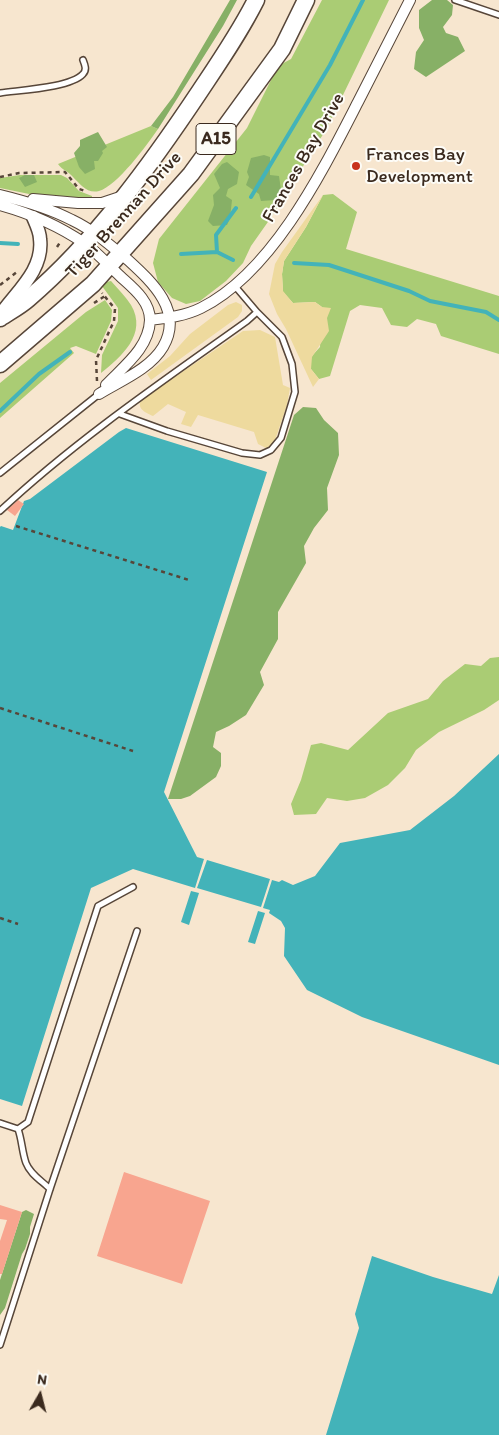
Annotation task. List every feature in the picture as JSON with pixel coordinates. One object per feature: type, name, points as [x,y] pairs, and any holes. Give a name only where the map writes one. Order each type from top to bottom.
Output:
[{"type":"main road","name":"Tiger Brennan Drive","points":[[0,317],[27,299],[89,238],[123,196],[168,140],[245,23],[256,0]]},
{"type":"main road","name":"Tiger Brennan Drive","points":[[0,364],[93,284],[190,174],[282,49],[306,0]]},
{"type":"street","name":"Frances Bay Drive","points":[[150,320],[182,315],[201,308],[234,285],[276,242],[312,188],[410,0]]},
{"type":"street","points":[[0,195],[78,203],[102,203],[123,196]]},
{"type":"street","points":[[0,195],[42,206],[74,220],[110,266],[136,291],[149,310],[150,320],[147,335],[140,349],[99,394]]},
{"type":"street","points":[[0,205],[89,238],[120,253],[157,289],[165,302],[169,317],[168,336],[158,354],[140,369],[99,394]]},
{"type":"street","points":[[0,317],[38,265],[41,251],[40,237],[33,217]]},
{"type":"lane","points":[[455,0],[499,15]]},
{"type":"lane","points":[[0,93],[68,84],[83,74],[86,67],[83,60]]},
{"type":"lane","points":[[120,414],[167,431],[242,453],[260,455],[271,450],[281,438],[295,392],[292,364],[282,337],[234,285]]},
{"type":"lane","points":[[0,511],[34,479],[257,312]]},
{"type":"lane","points":[[0,473],[99,394]]},
{"type":"lane","points":[[0,1123],[18,1128],[28,1122],[98,906],[133,887]]},
{"type":"lane","points":[[0,1344],[50,1188],[137,931]]},
{"type":"lane","points":[[18,1128],[27,1165],[36,1177],[50,1188]]},
{"type":"path","points":[[0,177],[19,172],[65,172],[79,189],[88,192]]},
{"type":"path","points":[[99,394],[96,378],[96,360],[114,321],[115,309],[105,296]]},
{"type":"path","points":[[16,526],[189,580]]},
{"type":"path","points":[[0,708],[133,751]]},
{"type":"path","points":[[0,918],[18,924]]},
{"type":"green space","points":[[230,0],[237,0],[223,26],[158,129],[151,126],[173,97]]},
{"type":"green space","points":[[322,0],[389,0],[327,128],[251,246],[243,263],[226,281],[200,301],[186,304],[172,298],[158,282],[153,263],[159,239],[247,128],[278,66],[291,59]]},
{"type":"green space","points":[[432,0],[447,0],[453,5],[452,15],[443,27],[446,33],[458,37],[465,51],[426,77],[414,69],[416,52],[424,40],[419,28],[419,10]]},
{"type":"green space","points":[[151,126],[158,129],[139,154],[123,173],[106,188],[99,191],[95,192],[84,188],[58,164]]},
{"type":"green space","points":[[98,132],[107,147],[102,151],[103,153],[98,161],[94,161],[95,169],[85,174],[79,167],[74,153],[80,146],[80,140]]},
{"type":"green space","points":[[264,155],[270,157],[270,175],[279,176],[281,190],[275,200],[261,201],[259,194],[246,185],[251,158]]},
{"type":"green space","points":[[227,162],[239,172],[237,184],[228,189],[226,196],[232,200],[230,218],[227,225],[213,226],[208,221],[214,205],[213,195],[220,188],[214,174],[222,164]]},
{"type":"green space","points":[[20,175],[61,175],[67,178],[79,191],[92,196],[92,198],[34,195],[0,188],[0,178]]},
{"type":"green space","points":[[25,175],[34,175],[37,182],[25,187],[19,178]]},
{"type":"green space","points":[[333,194],[357,212],[346,249],[499,296],[499,354],[441,336],[436,324],[417,319],[407,327],[391,325],[382,308],[360,305],[350,311],[330,376],[319,379],[311,369],[311,357],[320,347],[322,307],[315,302],[293,303],[283,292],[282,274],[284,261],[306,227],[323,195]]},
{"type":"green space","points":[[111,281],[131,305],[136,326],[130,344],[117,360],[101,373],[102,355],[118,321],[118,308],[102,286],[106,282]]},
{"type":"green space","points":[[105,300],[112,310],[111,321],[96,354],[76,346],[70,348],[74,353],[0,418],[0,383],[86,312]]},
{"type":"green space","points":[[303,407],[316,408],[324,420],[338,433],[339,455],[327,488],[328,510],[314,528],[304,546],[306,563],[278,612],[278,639],[260,672],[264,685],[246,715],[216,732],[213,747],[221,753],[221,766],[216,777],[190,796],[181,799],[168,799],[294,415]]},
{"type":"green space","points":[[499,657],[499,700],[484,710],[439,732],[416,750],[405,768],[388,785],[365,798],[347,801],[327,798],[316,814],[294,815],[291,804],[301,780],[311,745],[321,743],[348,750],[388,713],[428,699],[443,681],[465,664],[481,666],[490,658]]},
{"type":"green space","points":[[26,1210],[34,1214],[30,1234],[5,1308],[0,1315],[0,1280],[22,1212]]},
{"type":"sand","points":[[323,195],[306,227],[284,261],[282,274],[283,291],[293,303],[315,302],[322,307],[331,308],[327,318],[329,331],[312,357],[311,369],[319,379],[313,387],[269,294],[275,264]]},
{"type":"sand","points":[[236,302],[242,305],[242,311],[238,317],[151,380],[147,374],[170,356],[190,334],[228,305]]},
{"type":"sand","points":[[260,330],[275,337],[283,385],[290,388],[287,405],[273,446],[266,448],[258,444],[254,432],[198,415],[191,427],[181,424],[186,412],[168,404],[153,416],[141,408],[140,402],[142,399],[243,331]]},
{"type":"water","points":[[126,428],[267,472],[164,792],[197,857],[204,859],[195,888],[133,869],[91,888],[22,1106],[0,1099],[0,527],[13,530],[24,501],[30,499]]},
{"type":"water","points":[[499,754],[499,1065],[362,1017],[307,990],[284,956],[285,928],[281,921],[269,913],[270,910],[263,908],[272,880],[279,882],[282,880],[293,885],[315,876],[340,843],[410,830],[454,796]]},
{"type":"water","points":[[207,860],[270,879],[261,907],[197,888]]},
{"type":"water","points":[[191,891],[199,893],[189,925],[181,922]]},
{"type":"water","points":[[258,911],[265,913],[255,944],[248,942]]},
{"type":"water","points":[[372,1256],[433,1277],[492,1294],[499,1275],[499,1435],[326,1435],[359,1328],[355,1314]]},
{"type":"building","points":[[18,500],[24,504],[15,516],[7,510]]},
{"type":"building","points":[[124,1172],[210,1201],[182,1284],[97,1256]]},
{"type":"building","points":[[0,1205],[22,1212],[2,1274],[0,1274],[0,1241],[7,1220],[0,1219]]},
{"type":"waterway","points":[[251,197],[330,65],[363,0]]},
{"type":"waterway","points":[[217,252],[216,235],[236,208]]},
{"type":"waterway","points":[[0,243],[18,244]]},
{"type":"waterway","points":[[181,254],[217,252],[233,260]]},
{"type":"waterway","points":[[294,263],[329,265],[409,291],[430,301],[486,312],[499,320]]},
{"type":"waterway","points":[[0,411],[39,374],[70,352]]},
{"type":"place","name":"Frances Bay Development","points":[[356,166]]}]
